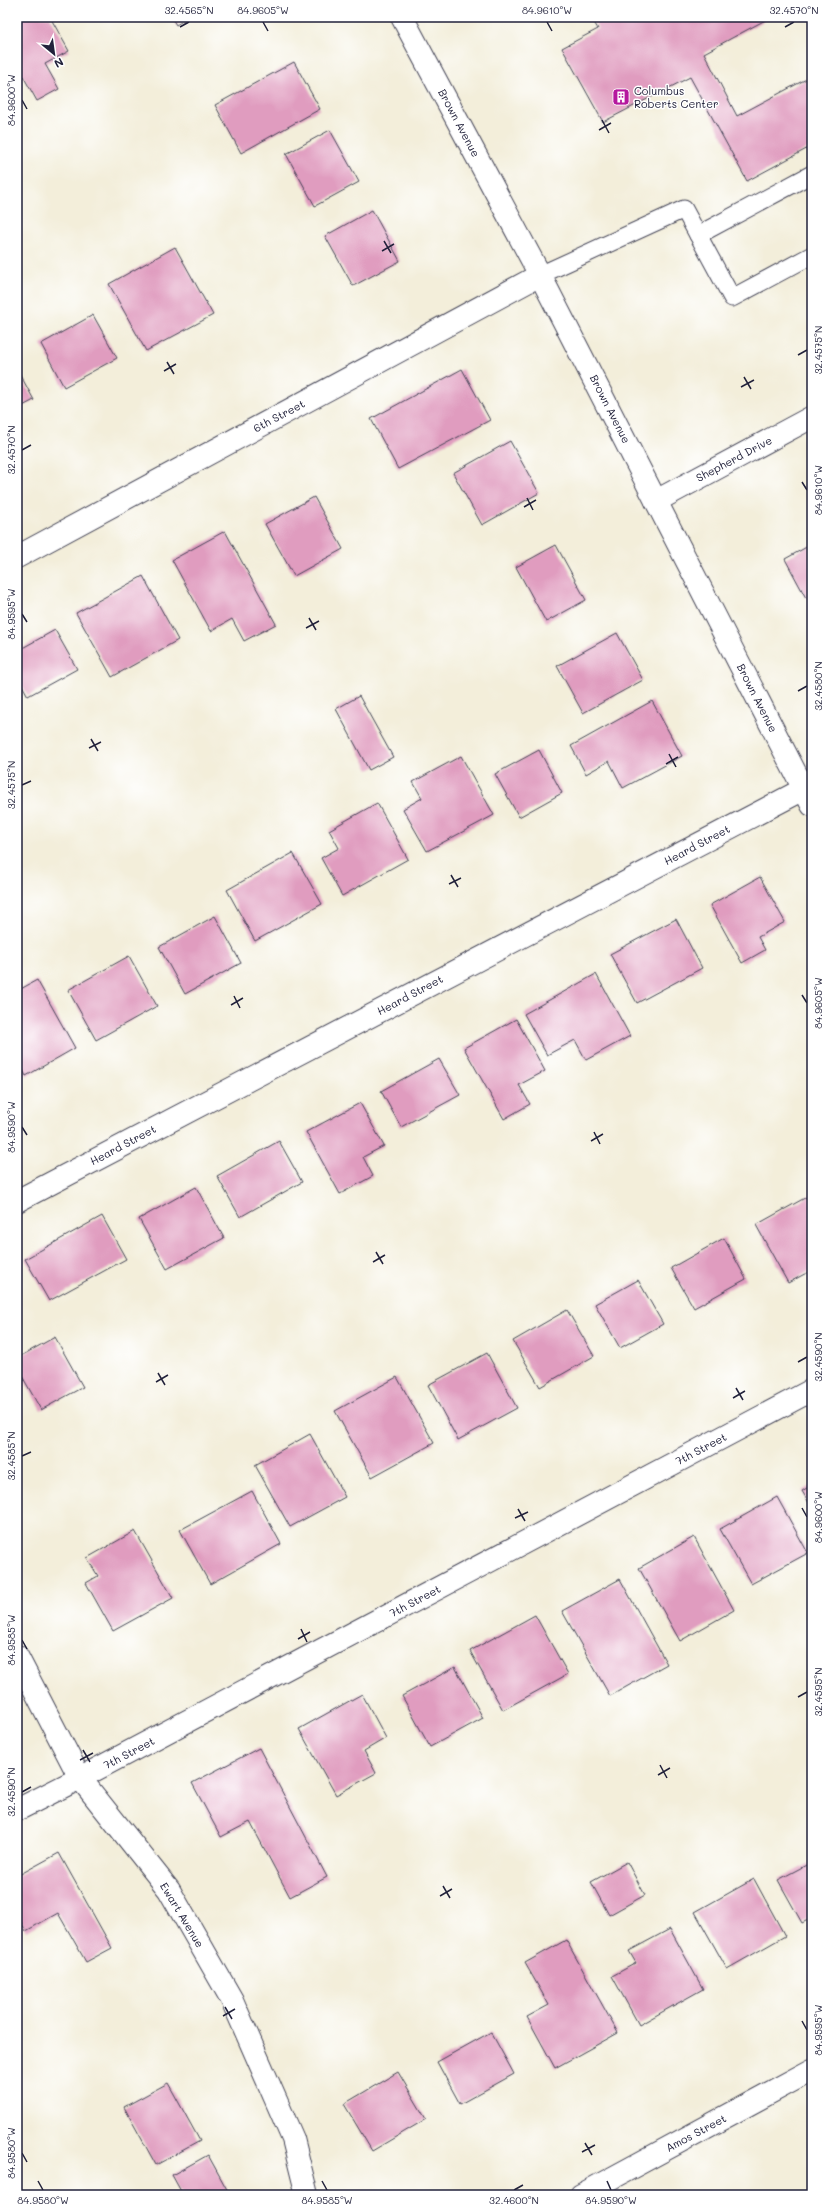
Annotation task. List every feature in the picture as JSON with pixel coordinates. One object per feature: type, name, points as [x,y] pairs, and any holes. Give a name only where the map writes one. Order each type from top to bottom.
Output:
[{"type":"street","name":"Brown Avenue","points":[[402,17],[540,275],[808,797]]},
{"type":"street","name":"6th Street","points":[[17,557],[540,275]]},
{"type":"street","name":"Shepherd Drive","points":[[656,501],[812,417]]},
{"type":"street","name":"Heard Street","points":[[17,1201],[808,797]]},
{"type":"street","name":"7th Street","points":[[17,1810],[812,1390]]},
{"type":"street","name":"Ewart Avenue","points":[[17,1656],[80,1778],[169,1890],[232,2000],[293,2139],[307,2195]]},
{"type":"street","name":"Amos Street","points":[[581,2195],[812,2070]]},
{"type":"lane","points":[[698,235],[812,174]]},
{"type":"lane","points":[[540,275],[684,208],[732,298],[812,255]]},
{"type":"building","points":[[17,17],[50,17],[69,51],[45,64],[59,89],[37,101],[23,76],[17,80]]},
{"type":"building","points":[[171,17],[190,17],[176,25]]},
{"type":"building","name":"Columbus Roberts Center","points":[[591,17],[771,17],[704,53],[737,116],[812,76],[812,146],[747,181],[690,77],[603,122],[562,48],[598,29]]},
{"type":"building","points":[[294,62],[320,109],[241,153],[215,105]]},
{"type":"building","points":[[330,130],[359,182],[315,206],[286,154]]},
{"type":"building","points":[[372,210],[400,261],[353,286],[325,236]]},
{"type":"building","points":[[175,247],[213,315],[146,351],[109,284]]},
{"type":"building","points":[[93,315],[117,358],[64,387],[41,344]]},
{"type":"building","points":[[17,369],[34,400],[17,409]]},
{"type":"building","points":[[462,369],[490,420],[398,469],[371,419]]},
{"type":"building","points":[[510,441],[539,493],[482,525],[453,473]]},
{"type":"building","points":[[314,497],[343,549],[294,576],[265,524]]},
{"type":"building","points":[[225,531],[276,624],[244,641],[232,619],[211,631],[172,560]]},
{"type":"building","points":[[812,544],[812,594],[806,598],[785,559]]},
{"type":"building","points":[[556,545],[586,600],[546,622],[516,567]]},
{"type":"building","points":[[143,576],[178,640],[112,677],[76,613]]},
{"type":"building","points":[[55,630],[77,669],[28,696],[17,676],[17,651]]},
{"type":"building","points":[[617,633],[643,680],[583,713],[557,666]]},
{"type":"building","points":[[359,696],[393,757],[369,770],[336,709]]},
{"type":"building","points":[[652,701],[682,756],[623,788],[609,761],[586,774],[571,746]]},
{"type":"building","points":[[539,750],[562,793],[519,817],[495,774]]},
{"type":"building","points":[[461,756],[494,815],[427,851],[403,809],[422,798],[413,782]]},
{"type":"building","points":[[377,803],[408,859],[342,896],[321,858],[339,848],[329,830]]},
{"type":"building","points":[[293,853],[322,904],[255,941],[227,890]]},
{"type":"building","points":[[760,877],[785,922],[758,937],[765,950],[742,963],[710,905]]},
{"type":"building","points":[[215,916],[241,963],[185,994],[159,947]]},
{"type":"building","points":[[676,919],[702,968],[637,1003],[610,954]]},
{"type":"building","points":[[129,956],[157,1006],[96,1040],[68,990]]},
{"type":"building","points":[[596,974],[630,1036],[586,1060],[575,1040],[547,1055],[524,1014]]},
{"type":"building","points":[[37,980],[75,1048],[26,1076],[17,1059],[17,991]]},
{"type":"building","points":[[516,1019],[545,1071],[519,1085],[530,1104],[504,1119],[464,1048]]},
{"type":"building","points":[[439,1059],[460,1095],[401,1127],[381,1091]]},
{"type":"building","points":[[360,1103],[384,1146],[363,1157],[373,1176],[340,1194],[306,1132]]},
{"type":"building","points":[[279,1141],[302,1182],[240,1217],[217,1176]]},
{"type":"building","points":[[196,1187],[224,1238],[167,1269],[139,1219]]},
{"type":"building","points":[[812,1194],[812,1270],[788,1283],[756,1225]]},
{"type":"building","points":[[102,1216],[126,1259],[49,1301],[25,1259]]},
{"type":"building","points":[[724,1238],[746,1279],[694,1308],[671,1268]]},
{"type":"building","points":[[638,1280],[663,1324],[620,1348],[595,1304]]},
{"type":"building","points":[[567,1310],[594,1356],[540,1387],[513,1341]]},
{"type":"building","points":[[55,1337],[83,1387],[41,1410],[17,1367],[17,1358]]},
{"type":"building","points":[[487,1353],[517,1408],[458,1440],[428,1385]]},
{"type":"building","points":[[397,1377],[434,1443],[372,1477],[335,1411]]},
{"type":"building","points":[[310,1434],[345,1497],[290,1527],[255,1465]]},
{"type":"building","points":[[812,1485],[812,1508],[802,1491]]},
{"type":"building","points":[[252,1491],[281,1544],[210,1584],[180,1530]]},
{"type":"building","points":[[777,1497],[808,1553],[751,1584],[720,1529]]},
{"type":"building","points":[[135,1531],[173,1598],[113,1631],[86,1583],[98,1576],[87,1558]]},
{"type":"building","points":[[694,1537],[734,1610],[680,1641],[639,1568]]},
{"type":"building","points":[[620,1579],[667,1664],[610,1696],[562,1611]]},
{"type":"building","points":[[535,1615],[568,1674],[503,1710],[470,1651]]},
{"type":"building","points":[[455,1667],[483,1718],[430,1747],[402,1696]]},
{"type":"building","points":[[362,1694],[386,1738],[364,1751],[376,1773],[336,1795],[299,1729]]},
{"type":"building","points":[[259,1748],[327,1877],[290,1897],[250,1822],[221,1837],[192,1783]]},
{"type":"building","points":[[59,1853],[112,1948],[86,1962],[58,1913],[26,1931],[17,1915],[17,1876]]},
{"type":"building","points":[[627,1862],[645,1895],[609,1915],[591,1882]]},
{"type":"building","points":[[812,1862],[812,1918],[802,1923],[778,1880]]},
{"type":"building","points":[[754,1879],[785,1936],[727,1969],[695,1912]]},
{"type":"building","points":[[670,1929],[703,1989],[639,2025],[612,1976],[636,1963],[629,1951]]},
{"type":"building","points":[[566,1940],[618,2033],[555,2068],[527,2017],[549,2005],[525,1963]]},
{"type":"building","points":[[491,2032],[514,2074],[460,2104],[437,2062]]},
{"type":"building","points":[[398,2072],[426,2119],[372,2151],[344,2104]]},
{"type":"building","points":[[168,2083],[200,2141],[156,2165],[124,2107]]},
{"type":"building","points":[[208,2155],[230,2195],[183,2195],[172,2175]]},
{"type":"place","name":"Columbus Roberts Center","points":[[621,97]]}]
